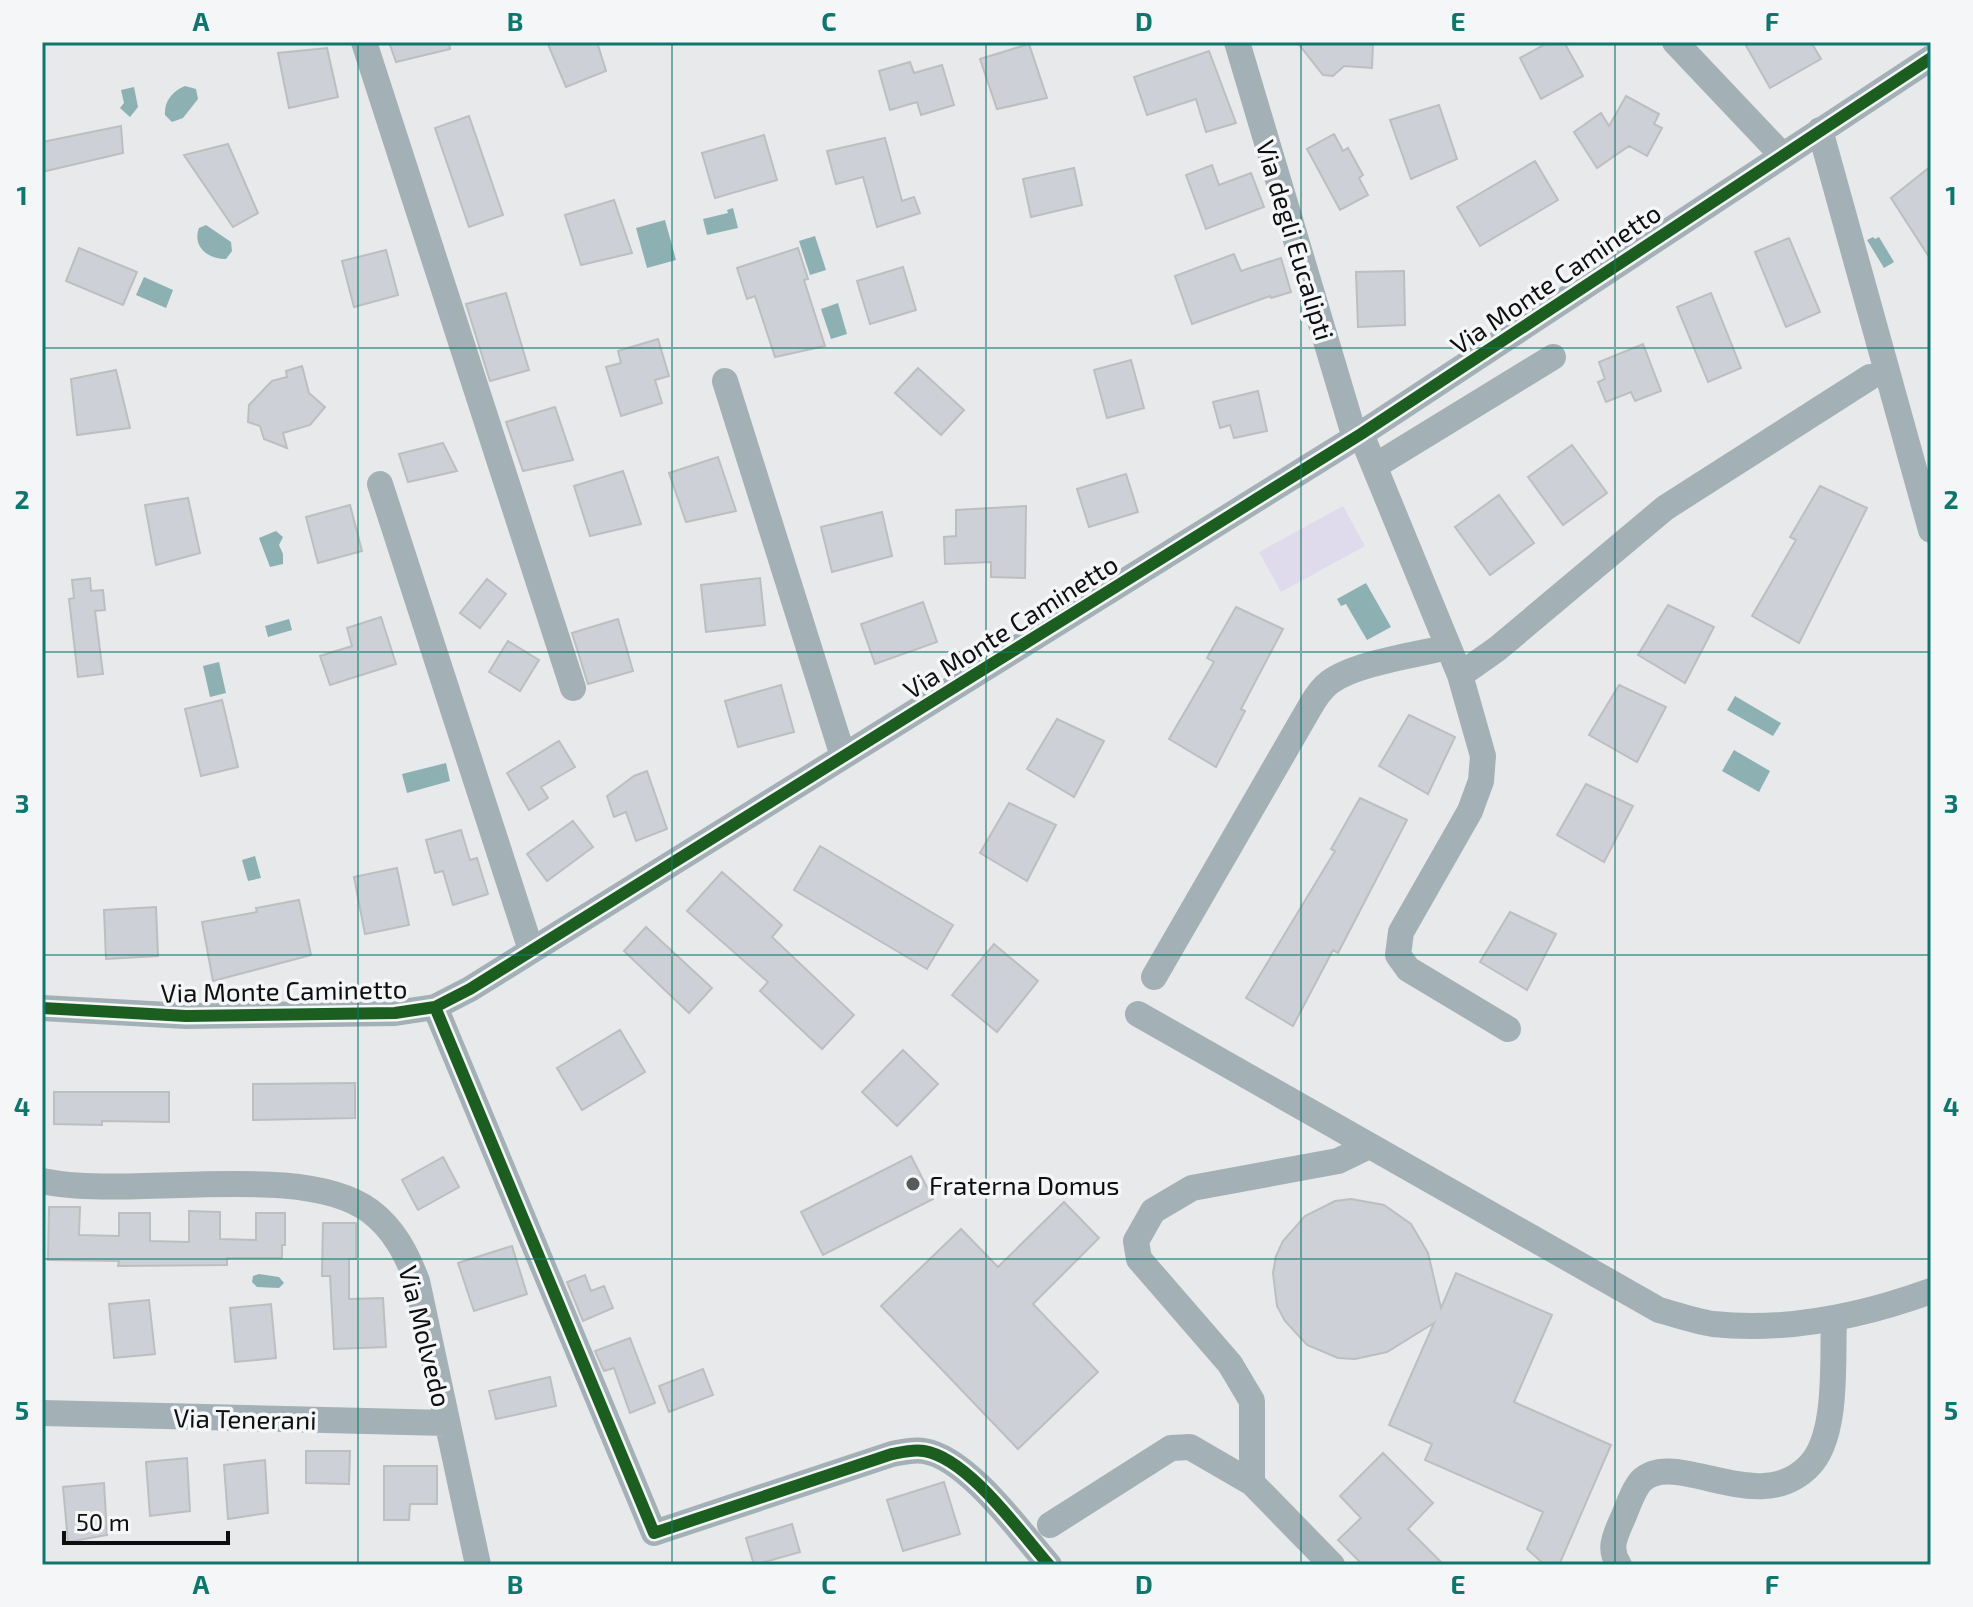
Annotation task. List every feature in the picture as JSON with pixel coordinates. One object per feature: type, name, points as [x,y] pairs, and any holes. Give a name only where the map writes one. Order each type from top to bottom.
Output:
[{"type":"street","points":[[364,42],[573,688]]},
{"type":"street","name":"Via degli Eucalipti","points":[[1237,42],[1358,436],[1375,466],[1460,675],[1483,756],[1481,781],[1462,827],[1401,932],[1398,955],[1408,969],[1508,1029]]},
{"type":"street","points":[[1675,42],[1782,155]]},
{"type":"street","name":"Via Monte Caminetto","points":[[42,1008],[186,1016],[395,1013],[435,1007],[1358,436],[1931,58]]},
{"type":"street","points":[[1820,130],[1931,530]]},
{"type":"street","points":[[1375,466],[1553,357]]},
{"type":"street","points":[[1460,675],[1497,649],[1657,513],[1870,377]]},
{"type":"street","points":[[725,381],[843,756]]},
{"type":"street","points":[[380,484],[531,950]]},
{"type":"street","points":[[1154,977],[1322,690],[1334,679],[1354,671],[1448,647]]},
{"type":"street","points":[[435,1007],[654,1533],[892,1454],[924,1451],[952,1463],[978,1484],[1049,1565]]},
{"type":"street","points":[[1138,1014],[1659,1310],[1710,1323],[1756,1327],[1856,1316],[1931,1291]]},
{"type":"street","points":[[1252,1483],[1252,1401],[1230,1364],[1139,1259],[1136,1241],[1153,1211],[1192,1188],[1338,1161],[1369,1146]]},
{"type":"street","name":"Via Molvedo","points":[[42,1181],[81,1187],[285,1186],[334,1193],[368,1209],[397,1238],[417,1281],[478,1565]]},
{"type":"street","points":[[1619,1565],[1614,1557],[1614,1540],[1638,1486],[1649,1475],[1667,1471],[1747,1487],[1767,1487],[1787,1482],[1811,1465],[1823,1443],[1829,1417],[1834,1318]]},
{"type":"street","name":"Via Tenerani","points":[[42,1413],[447,1423]]},
{"type":"street","points":[[1050,1525],[1171,1448],[1190,1447],[1252,1483],[1332,1565]]},
{"type":"shaded area","points":[[1343,506],[1365,546],[1281,592],[1259,552]]},
{"type":"water","points":[[185,86],[196,89],[198,99],[183,118],[172,122],[165,115],[167,101]]},
{"type":"water","points":[[134,87],[138,107],[130,117],[120,108],[124,103],[121,90]]},
{"type":"water","points":[[733,208],[738,228],[707,235],[703,219],[728,213],[727,210]]},
{"type":"water","points":[[665,220],[676,260],[647,268],[636,228]]},
{"type":"water","points":[[206,225],[231,242],[232,251],[226,259],[213,257],[200,246],[199,228]]},
{"type":"water","points":[[815,236],[826,270],[810,275],[799,241]]},
{"type":"water","points":[[1879,237],[1894,262],[1884,268],[1867,240]]},
{"type":"water","points":[[144,277],[173,290],[166,308],[136,295]]},
{"type":"water","points":[[838,303],[847,334],[831,339],[821,309]]},
{"type":"water","points":[[276,531],[283,537],[279,545],[283,564],[270,567],[259,538]]},
{"type":"water","points":[[1366,583],[1391,627],[1367,640],[1346,604],[1341,606],[1337,599]]},
{"type":"water","points":[[289,619],[292,630],[268,637],[265,626]]},
{"type":"water","points":[[219,662],[226,693],[210,697],[203,666]]},
{"type":"water","points":[[1735,696],[1781,723],[1773,736],[1727,710]]},
{"type":"water","points":[[1734,750],[1770,771],[1759,792],[1722,771]]},
{"type":"water","points":[[446,763],[450,781],[407,793],[402,774]]},
{"type":"water","points":[[255,856],[261,878],[248,881],[242,860]]},
{"type":"water","points":[[253,1276],[279,1277],[284,1283],[279,1288],[257,1287],[252,1282]]},
{"type":"building","points":[[389,42],[449,42],[450,49],[396,62]]},
{"type":"building","points":[[547,42],[597,42],[606,71],[566,87]]},
{"type":"building","points":[[1297,42],[1373,42],[1372,68],[1344,66],[1333,76],[1323,75]]},
{"type":"building","points":[[1549,42],[1564,42],[1583,76],[1541,99],[1520,58]]},
{"type":"building","points":[[1744,42],[1811,42],[1821,59],[1770,88]]},
{"type":"building","points":[[1029,44],[1047,98],[997,109],[980,59]]},
{"type":"building","points":[[327,48],[338,97],[289,108],[278,53]]},
{"type":"building","points":[[1209,51],[1236,123],[1206,132],[1196,99],[1147,115],[1134,77]]},
{"type":"building","points":[[910,62],[914,73],[942,65],[954,105],[921,115],[917,102],[890,110],[879,71]]},
{"type":"building","points":[[1626,96],[1659,114],[1654,124],[1662,128],[1647,156],[1629,146],[1597,168],[1574,132],[1601,113],[1609,126]]},
{"type":"building","points":[[1439,105],[1457,159],[1411,179],[1390,120]]},
{"type":"building","points":[[469,116],[503,215],[469,227],[435,128]]},
{"type":"building","points":[[121,126],[123,153],[42,172],[42,142]]},
{"type":"building","points":[[1334,134],[1343,151],[1348,148],[1363,175],[1359,178],[1368,195],[1340,210],[1307,149]]},
{"type":"building","points":[[764,135],[777,180],[715,198],[702,153]]},
{"type":"building","points":[[885,138],[902,201],[914,197],[920,213],[877,227],[863,177],[836,184],[827,151]]},
{"type":"building","points":[[228,144],[258,213],[233,227],[184,155]]},
{"type":"building","points":[[1535,161],[1558,200],[1480,246],[1457,207]]},
{"type":"building","points":[[1212,165],[1219,185],[1251,173],[1264,207],[1206,229],[1186,175]]},
{"type":"building","points":[[1931,166],[1931,260],[1891,198]]},
{"type":"building","points":[[1074,168],[1082,205],[1031,217],[1023,179]]},
{"type":"building","points":[[614,200],[632,253],[581,265],[565,215]]},
{"type":"building","points":[[1789,238],[1820,312],[1786,327],[1755,252]]},
{"type":"building","points":[[79,248],[137,272],[123,305],[66,281]]},
{"type":"building","points":[[798,248],[808,279],[804,280],[825,346],[775,357],[755,296],[747,299],[737,268]]},
{"type":"building","points":[[386,250],[398,295],[354,307],[342,261]]},
{"type":"building","points":[[1234,254],[1241,271],[1281,258],[1291,292],[1270,296],[1192,324],[1175,276]]},
{"type":"building","points":[[903,267],[916,310],[870,324],[857,281]]},
{"type":"building","points":[[1404,271],[1405,325],[1358,327],[1356,272]]},
{"type":"building","points":[[506,293],[529,370],[490,381],[466,304]]},
{"type":"building","points":[[1711,293],[1741,368],[1708,382],[1677,307]]},
{"type":"building","points":[[658,339],[669,376],[655,380],[662,403],[621,416],[606,367],[621,363],[618,351]]},
{"type":"building","points":[[1643,344],[1661,391],[1635,401],[1631,392],[1606,402],[1598,382],[1605,379],[1599,362]]},
{"type":"building","points":[[1131,360],[1144,408],[1107,418],[1094,370]]},
{"type":"building","points":[[302,366],[309,393],[325,407],[310,425],[283,433],[287,448],[264,439],[260,426],[248,422],[249,405],[272,381],[287,377],[286,371]]},
{"type":"building","points":[[918,368],[964,410],[941,435],[895,393]]},
{"type":"building","points":[[116,370],[130,428],[77,435],[71,379]]},
{"type":"building","points":[[1258,391],[1267,431],[1234,438],[1230,425],[1220,428],[1213,402]]},
{"type":"building","points":[[555,407],[573,460],[523,471],[506,422]]},
{"type":"building","points":[[443,443],[457,471],[408,482],[399,454]]},
{"type":"building","points":[[1572,445],[1607,493],[1563,525],[1528,477]]},
{"type":"building","points":[[718,457],[736,511],[686,522],[669,473]]},
{"type":"building","points":[[623,471],[641,524],[590,536],[574,486]]},
{"type":"building","points":[[1126,474],[1138,512],[1089,527],[1077,489]]},
{"type":"building","points":[[1820,486],[1867,508],[1799,643],[1752,616],[1796,540],[1790,537]]},
{"type":"building","points":[[1499,495],[1534,543],[1490,575],[1455,527]]},
{"type":"building","points":[[188,498],[200,553],[156,565],[145,505]]},
{"type":"building","points":[[350,505],[362,551],[318,563],[306,517]]},
{"type":"building","points":[[1026,506],[1025,578],[991,577],[991,562],[945,564],[944,537],[956,536],[956,510]]},
{"type":"building","points":[[882,512],[892,556],[832,572],[821,527]]},
{"type":"building","points":[[90,578],[91,591],[103,590],[105,610],[95,611],[103,674],[78,677],[69,599],[74,598],[72,580]]},
{"type":"building","points":[[760,578],[765,625],[706,632],[701,585]]},
{"type":"building","points":[[487,579],[506,594],[480,628],[460,613]]},
{"type":"building","points":[[923,602],[937,642],[875,664],[861,624]]},
{"type":"building","points":[[1668,605],[1714,627],[1685,683],[1638,655]]},
{"type":"building","points":[[1236,607],[1283,629],[1241,709],[1245,711],[1216,767],[1169,739],[1214,662],[1207,658]]},
{"type":"building","points":[[381,617],[396,664],[330,685],[320,656],[352,646],[347,628]]},
{"type":"building","points":[[618,619],[633,671],[588,684],[572,633]]},
{"type":"building","points":[[508,641],[539,660],[520,691],[489,672]]},
{"type":"building","points":[[781,685],[794,732],[738,747],[725,701]]},
{"type":"building","points":[[1619,685],[1666,707],[1637,762],[1589,735]]},
{"type":"building","points":[[222,700],[238,767],[201,776],[185,709]]},
{"type":"building","points":[[1409,715],[1455,737],[1428,794],[1379,766]]},
{"type":"building","points":[[1057,719],[1104,741],[1074,797],[1027,769]]},
{"type":"building","points":[[559,741],[575,767],[541,787],[548,798],[529,810],[507,773]]},
{"type":"building","points":[[647,771],[667,829],[636,841],[626,812],[614,817],[607,796],[634,776]]},
{"type":"building","points":[[1586,784],[1633,806],[1604,862],[1557,835]]},
{"type":"building","points":[[1360,798],[1407,820],[1338,953],[1333,950],[1293,1026],[1246,998],[1335,851],[1331,849]]},
{"type":"building","points":[[1009,803],[1056,825],[1027,881],[980,853]]},
{"type":"building","points":[[573,821],[593,847],[547,881],[527,854]]},
{"type":"building","points":[[461,830],[470,860],[477,858],[488,894],[453,905],[443,871],[435,873],[426,840]]},
{"type":"building","points":[[820,846],[953,925],[927,969],[794,890]]},
{"type":"building","points":[[397,868],[409,925],[365,934],[354,877]]},
{"type":"building","points":[[722,872],[782,925],[772,937],[854,1015],[822,1049],[760,991],[768,982],[687,911]]},
{"type":"building","points":[[299,900],[311,955],[213,981],[202,922],[257,912],[256,908]]},
{"type":"building","points":[[156,907],[158,956],[106,959],[104,910]]},
{"type":"building","points":[[1510,912],[1556,934],[1527,990],[1480,962]]},
{"type":"building","points":[[646,927],[712,988],[689,1013],[624,951]]},
{"type":"building","points":[[994,944],[1038,981],[997,1032],[952,995]]},
{"type":"building","points":[[620,1030],[645,1072],[582,1110],[557,1068]]},
{"type":"building","points":[[903,1050],[938,1084],[897,1126],[862,1092]]},
{"type":"building","points":[[355,1083],[355,1118],[253,1120],[253,1084]]},
{"type":"building","points":[[54,1092],[169,1092],[169,1122],[54,1124]]},
{"type":"building","points":[[911,1156],[933,1199],[823,1255],[801,1212]]},
{"type":"building","points":[[443,1157],[459,1187],[418,1210],[402,1180]]},
{"type":"building","points":[[1351,1199],[1384,1205],[1411,1224],[1428,1253],[1441,1308],[1456,1273],[1552,1315],[1514,1402],[1611,1445],[1559,1565],[1545,1565],[1527,1549],[1543,1512],[1425,1460],[1432,1444],[1389,1425],[1434,1323],[1387,1352],[1355,1359],[1338,1358],[1307,1345],[1285,1321],[1277,1306],[1273,1273],[1283,1241],[1305,1216],[1335,1201]]},
{"type":"building","points":[[1064,1202],[1099,1238],[1033,1304],[1098,1372],[1018,1449],[881,1306],[961,1229],[998,1267]]},
{"type":"building","points":[[49,1207],[80,1207],[79,1235],[119,1236],[119,1213],[150,1213],[150,1241],[189,1242],[189,1211],[220,1212],[220,1239],[256,1240],[256,1213],[285,1213],[285,1245],[282,1245],[282,1258],[227,1258],[227,1265],[118,1266],[119,1261],[48,1260]]},
{"type":"building","points":[[323,1223],[356,1223],[356,1259],[349,1259],[349,1299],[383,1298],[386,1347],[334,1349],[330,1276],[322,1276]]},
{"type":"building","points":[[512,1246],[527,1294],[474,1311],[458,1263]]},
{"type":"building","points":[[585,1275],[591,1291],[604,1286],[613,1308],[583,1321],[567,1282]]},
{"type":"building","points":[[149,1300],[155,1354],[114,1358],[109,1304]]},
{"type":"building","points":[[271,1304],[276,1358],[235,1362],[230,1308]]},
{"type":"building","points":[[630,1338],[655,1403],[630,1413],[614,1368],[604,1371],[595,1351]]},
{"type":"building","points":[[703,1369],[713,1395],[669,1412],[659,1386]]},
{"type":"building","points":[[550,1377],[556,1406],[496,1419],[489,1391]]},
{"type":"building","points":[[306,1451],[350,1451],[349,1484],[306,1483]]},
{"type":"building","points":[[1383,1453],[1433,1503],[1408,1529],[1444,1565],[1363,1565],[1338,1540],[1361,1518],[1340,1496]]},
{"type":"building","points":[[187,1458],[190,1511],[150,1516],[146,1462]]},
{"type":"building","points":[[265,1460],[268,1513],[228,1519],[224,1465]]},
{"type":"building","points":[[384,1466],[437,1466],[437,1504],[410,1504],[409,1520],[384,1520]]},
{"type":"building","points":[[944,1482],[960,1534],[903,1551],[887,1500]]},
{"type":"building","points":[[104,1483],[107,1535],[68,1542],[63,1487]]},
{"type":"building","points":[[792,1524],[800,1552],[754,1565],[746,1538]]},
{"type":"cycle path","points":[[42,1008],[186,1016],[395,1013],[435,1007],[470,989],[1361,434],[1931,58]]},
{"type":"cycle path","points":[[435,1007],[654,1533],[892,1454],[920,1450],[941,1457],[975,1481],[1049,1565]]},
{"type":"place","name":"Fraterna Domus","points":[[913,1184]]}]
